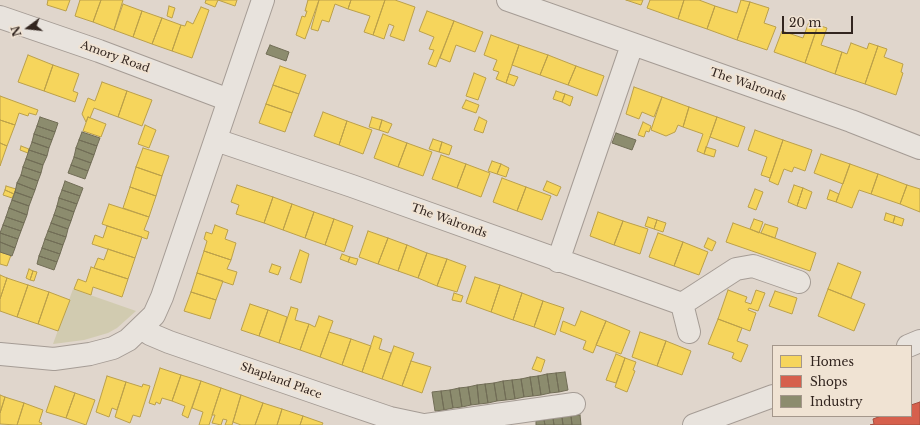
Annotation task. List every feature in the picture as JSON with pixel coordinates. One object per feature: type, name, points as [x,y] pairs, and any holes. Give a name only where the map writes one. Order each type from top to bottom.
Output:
[{"type":"street","points":[[0,354],[54,359],[90,354],[113,348],[128,340],[154,315],[162,297],[263,0]]},
{"type":"street","name":"The Walronds","points":[[508,0],[851,121],[920,148]]},
{"type":"street","name":"Amory Road","points":[[0,17],[99,51],[229,100]]},
{"type":"street","points":[[558,261],[632,45]]},
{"type":"street","name":"The Walronds","points":[[216,140],[352,186],[558,261],[682,304]]},
{"type":"street","points":[[689,332],[682,304],[736,269],[753,266],[799,282]]},
{"type":"street","name":"Shapland Place","points":[[142,328],[150,334],[169,342],[337,400],[390,418],[425,425],[574,404]]},
{"type":"street","points":[[910,345],[920,341]]},
{"type":"street","points":[[694,425],[772,396]]},
{"type":"shaded area","points":[[73,289],[136,311],[117,328],[108,333],[84,340],[53,344]]},
{"type":"building: Homes","points":[[48,0],[70,0],[66,11],[47,5]]},
{"type":"building: Homes","points":[[80,0],[101,0],[93,22],[75,16]]},
{"type":"building: Homes","points":[[101,0],[123,0],[114,30],[93,22]]},
{"type":"building: Homes","points":[[206,0],[218,0],[215,7],[205,3]]},
{"type":"building: Homes","points":[[218,0],[237,0],[235,6]]},
{"type":"building: Homes","points":[[308,0],[319,0],[305,39],[296,35],[302,16],[305,17]]},
{"type":"building: Homes","points":[[319,0],[351,0],[348,9],[335,4],[329,22],[322,20],[318,31],[311,29]]},
{"type":"building: Homes","points":[[351,0],[385,0],[373,35],[364,32],[370,16],[348,9]]},
{"type":"building: Homes","points":[[385,0],[395,0],[415,7],[404,41],[390,36],[394,26],[389,24],[384,39],[373,35]]},
{"type":"building: Homes","points":[[626,0],[643,0],[641,5]]},
{"type":"building: Homes","points":[[650,0],[684,0],[678,19],[647,8]]},
{"type":"building: Homes","points":[[684,0],[699,0],[715,6],[707,29],[678,19]]},
{"type":"building: Homes","points":[[741,0],[750,2],[737,40],[707,29],[715,6],[737,13]]},
{"type":"building: Homes","points":[[750,2],[769,8],[764,23],[776,27],[767,50],[737,40]]},
{"type":"building: Homes","points":[[123,4],[142,11],[133,37],[114,30]]},
{"type":"building: Homes","points":[[169,6],[175,8],[172,18],[167,16]]},
{"type":"building: Homes","points":[[201,7],[209,10],[192,58],[172,51],[181,25],[185,26],[187,21],[193,24]]},
{"type":"building: Homes","points":[[142,11],[162,18],[152,44],[133,37]]},
{"type":"building: Homes","points":[[427,11],[454,21],[436,67],[428,64],[434,50],[429,49],[434,37],[419,31]]},
{"type":"building: Homes","points":[[162,18],[181,25],[172,51],[152,44]]},
{"type":"building: Homes","points":[[454,21],[483,32],[475,52],[456,45],[450,62],[440,58]]},
{"type":"building: Homes","points":[[809,22],[818,25],[805,63],[774,52],[782,31],[803,38]]},
{"type":"building: Homes","points":[[818,25],[827,28],[821,45],[842,52],[835,74],[805,63]]},
{"type":"building: Homes","points":[[491,35],[519,45],[506,83],[496,79],[499,72],[493,70],[497,60],[484,55]]},
{"type":"building: Homes","points":[[851,43],[867,49],[869,43],[878,46],[865,84],[835,74],[842,52],[847,54]]},
{"type":"building: Homes","points":[[519,45],[548,55],[540,75],[512,65]]},
{"type":"building: Homes","points":[[878,46],[887,49],[884,57],[903,64],[901,72],[903,73],[896,95],[865,84]]},
{"type":"building: Homes","points":[[28,55],[53,65],[44,91],[18,82]]},
{"type":"building: Homes","points":[[548,55],[576,66],[568,85],[540,75]]},
{"type":"building: Homes","points":[[53,65],[79,74],[73,91],[78,93],[75,102],[44,91]]},
{"type":"building: Homes","points":[[280,66],[306,75],[299,94],[273,85]]},
{"type":"building: Homes","points":[[576,66],[604,76],[597,96],[568,85]]},
{"type":"building: Homes","points":[[474,73],[486,78],[478,100],[466,96]]},
{"type":"building: Homes","points":[[509,74],[518,77],[514,86],[506,83]]},
{"type":"building: Homes","points":[[102,82],[127,91],[118,117],[94,108],[90,118],[88,117],[86,122],[82,114],[88,98],[95,101]]},
{"type":"building: Homes","points":[[273,85],[299,94],[292,113],[266,104]]},
{"type":"building: Homes","points":[[634,87],[662,97],[654,117],[642,112],[639,119],[626,114]]},
{"type":"building: Homes","points":[[127,91],[152,100],[142,126],[118,117]]},
{"type":"building: Homes","points":[[556,91],[565,94],[562,102],[553,99]]},
{"type":"building: Homes","points":[[565,94],[573,97],[570,106],[562,102]]},
{"type":"building: Homes","points":[[0,96],[38,110],[36,115],[29,113],[28,116],[19,113],[15,125],[0,120]]},
{"type":"building: Homes","points":[[662,97],[689,107],[683,127],[678,125],[675,132],[666,136],[651,130]]},
{"type":"building: Homes","points":[[466,100],[479,105],[476,113],[462,108]]},
{"type":"building: Homes","points":[[266,104],[292,113],[285,132],[259,123]]},
{"type":"building: Homes","points":[[689,107],[717,117],[704,154],[697,151],[703,134],[683,127]]},
{"type":"building: Homes","points":[[323,112],[347,121],[339,145],[314,136]]},
{"type":"building: Homes","points":[[88,117],[106,124],[101,137],[83,131]]},
{"type":"building: Homes","points":[[372,117],[382,120],[379,130],[369,127]]},
{"type":"building: Homes","points":[[479,117],[487,121],[483,133],[474,130]]},
{"type":"building: Homes","points":[[717,117],[745,127],[738,147],[710,137]]},
{"type":"building: Homes","points":[[0,120],[15,125],[7,146],[0,143]]},
{"type":"building: Homes","points":[[382,120],[392,124],[388,133],[379,130]]},
{"type":"building: Homes","points":[[347,121],[372,130],[363,154],[339,145]]},
{"type":"building: Homes","points":[[643,122],[651,126],[649,132],[646,131],[644,137],[638,135]]},
{"type":"building: Homes","points":[[145,125],[156,130],[149,148],[138,144]]},
{"type":"building: Homes","points":[[755,130],[783,140],[770,178],[761,175],[767,157],[748,150]]},
{"type":"building: Homes","points":[[383,134],[407,143],[398,167],[374,158]]},
{"type":"building: Homes","points":[[433,139],[442,142],[439,152],[429,149]]},
{"type":"building: Homes","points":[[783,140],[812,150],[805,171],[794,167],[792,172],[784,169],[778,185],[769,181]]},
{"type":"building: Homes","points":[[442,142],[452,146],[449,155],[439,152]]},
{"type":"building: Homes","points":[[0,143],[7,146],[0,166]]},
{"type":"building: Homes","points":[[407,143],[432,152],[423,176],[398,167]]},
{"type":"building: Homes","points":[[21,146],[29,149],[28,153],[20,150]]},
{"type":"building: Homes","points":[[706,147],[716,150],[714,157],[704,154]]},
{"type":"building: Homes","points":[[143,148],[169,156],[162,176],[136,167]]},
{"type":"building: Homes","points":[[821,154],[850,164],[843,184],[814,173]]},
{"type":"building: Homes","points":[[441,155],[466,164],[457,188],[432,179]]},
{"type":"building: Homes","points":[[492,161],[501,164],[497,174],[488,171]]},
{"type":"building: Homes","points":[[466,164],[490,173],[481,197],[457,188]]},
{"type":"building: Homes","points":[[501,164],[509,168],[506,177],[497,174]]},
{"type":"building: Homes","points":[[850,164],[878,174],[871,194],[859,190],[852,208],[836,202]]},
{"type":"building: Homes","points":[[136,167],[162,176],[156,196],[130,187]]},
{"type":"building: Homes","points":[[878,174],[907,185],[900,204],[871,194]]},
{"type":"building: Homes","points":[[502,178],[526,187],[517,211],[493,202]]},
{"type":"building: Homes","points":[[547,181],[561,187],[557,196],[543,190]]},
{"type":"building: Homes","points":[[237,185],[273,197],[264,223],[236,214],[239,205],[231,202]]},
{"type":"building: Homes","points":[[794,185],[803,188],[797,206],[788,202]]},
{"type":"building: Homes","points":[[907,185],[920,189],[920,212],[900,204]]},
{"type":"building: Homes","points":[[6,186],[16,189],[14,194],[5,190]]},
{"type":"building: Homes","points":[[130,187],[156,196],[149,217],[123,208]]},
{"type":"building: Homes","points":[[526,187],[551,196],[542,220],[517,211]]},
{"type":"building: Homes","points":[[803,188],[812,192],[806,209],[797,206]]},
{"type":"building: Homes","points":[[755,189],[763,192],[756,210],[748,207]]},
{"type":"building: Homes","points":[[5,190],[14,194],[12,198],[3,195]]},
{"type":"building: Homes","points":[[830,190],[839,194],[836,202],[827,199]]},
{"type":"building: Homes","points":[[273,197],[292,204],[283,230],[264,223]]},
{"type":"building: Homes","points":[[109,204],[149,217],[144,230],[149,232],[147,239],[102,224]]},
{"type":"building: Homes","points":[[292,204],[314,212],[305,238],[283,230]]},
{"type":"building: Homes","points":[[314,212],[334,219],[325,245],[305,238]]},
{"type":"building: Homes","points":[[598,212],[623,221],[614,245],[590,236]]},
{"type":"building: Homes","points":[[886,213],[895,216],[893,223],[884,220]]},
{"type":"building: Homes","points":[[895,216],[904,219],[902,226],[893,223]]},
{"type":"building: Homes","points":[[648,217],[657,220],[654,229],[645,226]]},
{"type":"building: Homes","points":[[334,219],[353,226],[344,252],[325,245]]},
{"type":"building: Homes","points":[[754,219],[763,222],[759,233],[750,229]]},
{"type":"building: Homes","points":[[657,220],[666,223],[663,232],[654,229]]},
{"type":"building: Homes","points":[[623,221],[648,229],[640,254],[614,245]]},
{"type":"building: Homes","points":[[733,223],[816,253],[810,271],[726,242]]},
{"type":"building: Homes","points":[[765,224],[778,228],[775,238],[761,233]]},
{"type":"building: Homes","points":[[215,225],[228,230],[225,239],[236,243],[231,260],[204,251],[207,241],[204,239],[206,232],[212,234]]},
{"type":"building: Homes","points":[[107,226],[142,237],[135,258],[92,244],[95,235],[103,238]]},
{"type":"building: Homes","points":[[368,231],[388,238],[378,264],[359,257]]},
{"type":"building: Homes","points":[[658,233],[683,242],[674,266],[649,257]]},
{"type":"building: Homes","points":[[388,238],[407,245],[398,271],[378,264]]},
{"type":"building: Homes","points":[[708,238],[716,242],[712,251],[704,247]]},
{"type":"building: Homes","points":[[683,242],[708,252],[699,275],[674,266]]},
{"type":"building: Homes","points":[[407,245],[427,253],[418,278],[398,271]]},
{"type":"building: Homes","points":[[108,249],[135,258],[128,279],[94,268],[98,258],[104,260]]},
{"type":"building: Homes","points":[[300,250],[309,254],[301,283],[290,279]]},
{"type":"building: Homes","points":[[204,251],[231,260],[227,269],[237,272],[233,285],[197,273]]},
{"type":"building: Homes","points":[[0,252],[11,255],[7,266],[0,264]]},
{"type":"building: Homes","points":[[427,253],[447,259],[437,286],[418,278]]},
{"type":"building: Homes","points":[[342,254],[350,257],[348,262],[340,259]]},
{"type":"building: Homes","points":[[350,257],[358,259],[356,265],[348,262]]},
{"type":"building: Homes","points":[[447,259],[466,266],[457,292],[437,286]]},
{"type":"building: Homes","points":[[838,263],[861,272],[851,298],[828,289]]},
{"type":"building: Homes","points":[[272,264],[281,267],[278,275],[269,272]]},
{"type":"building: Homes","points":[[91,267],[128,279],[122,297],[93,287],[91,295],[74,289],[78,279],[86,282]]},
{"type":"building: Homes","points":[[29,269],[33,271],[30,280],[26,278]]},
{"type":"building: Homes","points":[[33,271],[37,272],[34,281],[30,280]]},
{"type":"building: Homes","points":[[197,273],[223,281],[216,300],[191,292]]},
{"type":"building: Homes","points":[[0,275],[7,278],[0,299]]},
{"type":"building: Homes","points":[[475,277],[500,285],[491,312],[466,303]]},
{"type":"building: Homes","points":[[7,278],[28,285],[17,317],[0,311],[0,299]]},
{"type":"building: Homes","points":[[28,285],[49,292],[38,324],[17,317]]},
{"type":"building: Homes","points":[[500,285],[522,293],[513,320],[491,312]]},
{"type":"building: Homes","points":[[828,289],[865,304],[854,331],[818,316]]},
{"type":"building: Homes","points":[[728,290],[747,297],[745,302],[751,304],[756,290],[765,293],[758,311],[749,308],[748,310],[756,313],[750,331],[718,319]]},
{"type":"building: Homes","points":[[775,291],[797,298],[792,314],[769,306]]},
{"type":"building: Homes","points":[[49,292],[70,300],[58,331],[38,324]]},
{"type":"building: Homes","points":[[191,292],[216,300],[210,319],[184,311]]},
{"type":"building: Homes","points":[[454,293],[463,296],[461,302],[452,300]]},
{"type":"building: Homes","points":[[522,293],[543,301],[534,327],[513,320]]},
{"type":"building: Homes","points":[[543,301],[564,308],[555,335],[534,327]]},
{"type":"building: Homes","points":[[250,304],[268,310],[259,336],[241,330]]},
{"type":"building: Homes","points":[[291,307],[298,309],[295,320],[309,324],[300,350],[279,343]]},
{"type":"building: Homes","points":[[268,310],[287,317],[279,343],[259,336]]},
{"type":"building: Homes","points":[[581,311],[606,321],[593,353],[583,349],[586,341],[560,331],[563,321],[575,326]]},
{"type":"building: Homes","points":[[319,316],[333,321],[320,357],[300,350],[309,324],[315,327]]},
{"type":"building: Homes","points":[[718,319],[742,328],[737,341],[748,345],[741,362],[732,358],[734,353],[708,344]]},
{"type":"building: Homes","points":[[606,321],[630,331],[621,354],[596,345]]},
{"type":"building: Homes","points":[[329,332],[351,339],[342,365],[320,357]]},
{"type":"building: Homes","points":[[640,332],[666,341],[657,366],[632,357]]},
{"type":"building: Homes","points":[[374,336],[382,339],[379,349],[391,353],[382,379],[362,372]]},
{"type":"building: Homes","points":[[351,339],[371,346],[362,372],[342,365]]},
{"type":"building: Homes","points":[[666,341],[691,351],[682,375],[657,366]]},
{"type":"building: Homes","points":[[394,346],[414,353],[402,386],[382,379]]},
{"type":"building: Homes","points":[[616,354],[625,358],[616,383],[606,380]]},
{"type":"building: Homes","points":[[537,357],[545,360],[541,372],[532,369]]},
{"type":"building: Homes","points":[[625,358],[636,362],[633,370],[635,371],[627,392],[615,387]]},
{"type":"building: Homes","points":[[411,361],[431,367],[422,393],[402,386]]},
{"type":"building: Homes","points":[[160,368],[181,375],[172,401],[162,398],[160,404],[156,402],[155,405],[149,403]]},
{"type":"building: Homes","points":[[181,375],[201,381],[188,418],[182,415],[185,406],[172,401]]},
{"type":"building: Homes","points":[[107,376],[126,382],[117,410],[112,408],[109,417],[96,412]]},
{"type":"building: Homes","points":[[201,381],[221,388],[209,425],[199,425],[203,412],[192,408]]},
{"type":"building: Homes","points":[[126,382],[142,387],[143,384],[150,386],[140,417],[133,415],[130,423],[115,417]]},
{"type":"building: Homes","points":[[55,386],[75,393],[66,418],[46,412]]},
{"type":"building: Homes","points":[[221,388],[241,395],[232,425],[225,425],[227,420],[223,419],[221,425],[212,423],[215,415],[212,415]]},
{"type":"building: Homes","points":[[75,393],[95,400],[86,425],[66,418]]},
{"type":"building: Homes","points":[[0,395],[5,397],[0,413]]},
{"type":"building: Homes","points":[[241,395],[263,403],[255,425],[241,425],[233,422]]},
{"type":"building: Homes","points":[[5,397],[24,403],[17,425],[0,424],[0,413]]},
{"type":"building: Homes","points":[[24,403],[43,410],[39,422],[42,423],[41,425],[17,425]]},
{"type":"building: Homes","points":[[263,403],[282,409],[277,425],[255,425]]},
{"type":"building: Homes","points":[[282,409],[303,416],[300,425],[277,425]]},
{"type":"building: Homes","points":[[303,416],[323,423],[322,425],[300,425]]},
{"type":"building: Shops","points":[[920,402],[920,425],[870,425],[874,424],[873,419],[878,417],[912,417],[912,405]]},
{"type":"building: Industry","points":[[270,45],[289,52],[286,61],[266,54]]},
{"type":"building: Industry","points":[[40,117],[58,123],[55,132],[37,126]]},
{"type":"building: Industry","points":[[37,126],[55,132],[52,140],[34,134]]},
{"type":"building: Industry","points":[[82,132],[100,138],[97,146],[79,140]]},
{"type":"building: Industry","points":[[616,133],[636,140],[632,150],[612,143]]},
{"type":"building: Industry","points":[[34,134],[52,140],[49,148],[32,142]]},
{"type":"building: Industry","points":[[79,140],[97,146],[94,155],[76,148]]},
{"type":"building: Industry","points":[[32,142],[49,148],[47,156],[29,150]]},
{"type":"building: Industry","points":[[76,148],[94,155],[91,163],[74,157]]},
{"type":"building: Industry","points":[[29,150],[47,156],[43,165],[26,159]]},
{"type":"building: Industry","points":[[74,157],[91,163],[88,171],[71,165]]},
{"type":"building: Industry","points":[[26,159],[43,165],[41,173],[23,167]]},
{"type":"building: Industry","points":[[71,165],[88,171],[85,179],[68,173]]},
{"type":"building: Industry","points":[[23,167],[41,173],[38,181],[21,175]]},
{"type":"building: Industry","points":[[21,175],[38,181],[35,190],[17,183]]},
{"type":"building: Industry","points":[[65,181],[83,188],[80,196],[62,190]]},
{"type":"building: Industry","points":[[17,183],[35,190],[32,198],[15,192]]},
{"type":"building: Industry","points":[[62,190],[80,196],[77,204],[59,198]]},
{"type":"building: Industry","points":[[15,192],[32,198],[29,206],[12,200]]},
{"type":"building: Industry","points":[[59,198],[77,204],[74,212],[57,206]]},
{"type":"building: Industry","points":[[12,200],[29,206],[27,215],[9,208]]},
{"type":"building: Industry","points":[[57,206],[74,212],[71,221],[54,215]]},
{"type":"building: Industry","points":[[9,208],[27,215],[24,223],[6,217]]},
{"type":"building: Industry","points":[[54,215],[71,221],[68,229],[51,223]]},
{"type":"building: Industry","points":[[6,217],[24,223],[21,231],[3,225]]},
{"type":"building: Industry","points":[[51,223],[68,229],[66,237],[48,231]]},
{"type":"building: Industry","points":[[3,225],[21,231],[18,239],[0,233]]},
{"type":"building: Industry","points":[[48,231],[66,237],[63,245],[45,239]]},
{"type":"building: Industry","points":[[0,233],[18,239],[15,248],[0,242]]},
{"type":"building: Industry","points":[[45,239],[63,245],[60,254],[42,248]]},
{"type":"building: Industry","points":[[0,242],[15,248],[12,256],[0,252]]},
{"type":"building: Industry","points":[[42,248],[60,254],[57,262],[39,256]]},
{"type":"building: Industry","points":[[39,256],[57,262],[54,270],[37,264]]},
{"type":"building: Industry","points":[[565,372],[568,390],[559,392],[556,373]]},
{"type":"building: Industry","points":[[556,373],[559,392],[550,393],[547,374]]},
{"type":"building: Industry","points":[[547,374],[550,393],[541,395],[538,376]]},
{"type":"building: Industry","points":[[538,376],[541,395],[533,396],[530,377]]},
{"type":"building: Industry","points":[[530,377],[533,396],[524,397],[521,379]]},
{"type":"building: Industry","points":[[521,379],[524,397],[515,399],[512,380]]},
{"type":"building: Industry","points":[[512,380],[515,399],[506,400],[503,381]]},
{"type":"building: Industry","points":[[503,381],[506,400],[497,401],[494,383]]},
{"type":"building: Industry","points":[[494,383],[497,401],[488,403],[485,384]]},
{"type":"building: Industry","points":[[485,384],[488,403],[479,404],[477,385]]},
{"type":"building: Industry","points":[[477,385],[479,404],[471,405],[468,387]]},
{"type":"building: Industry","points":[[468,387],[471,405],[462,407],[459,388]]},
{"type":"building: Industry","points":[[459,388],[462,407],[453,408],[450,390]]},
{"type":"building: Industry","points":[[450,390],[453,408],[444,410],[441,391]]},
{"type":"building: Industry","points":[[441,391],[444,410],[435,411],[432,392]]},
{"type":"building: Industry","points":[[580,415],[581,425],[572,425],[571,416]]},
{"type":"building: Industry","points":[[571,416],[572,425],[563,425],[562,417]]},
{"type":"building: Industry","points":[[562,417],[563,425],[554,425],[553,418]]},
{"type":"building: Industry","points":[[553,418],[554,425],[545,425],[544,420]]},
{"type":"building: Industry","points":[[544,420],[545,425],[536,425],[536,421]]}]
